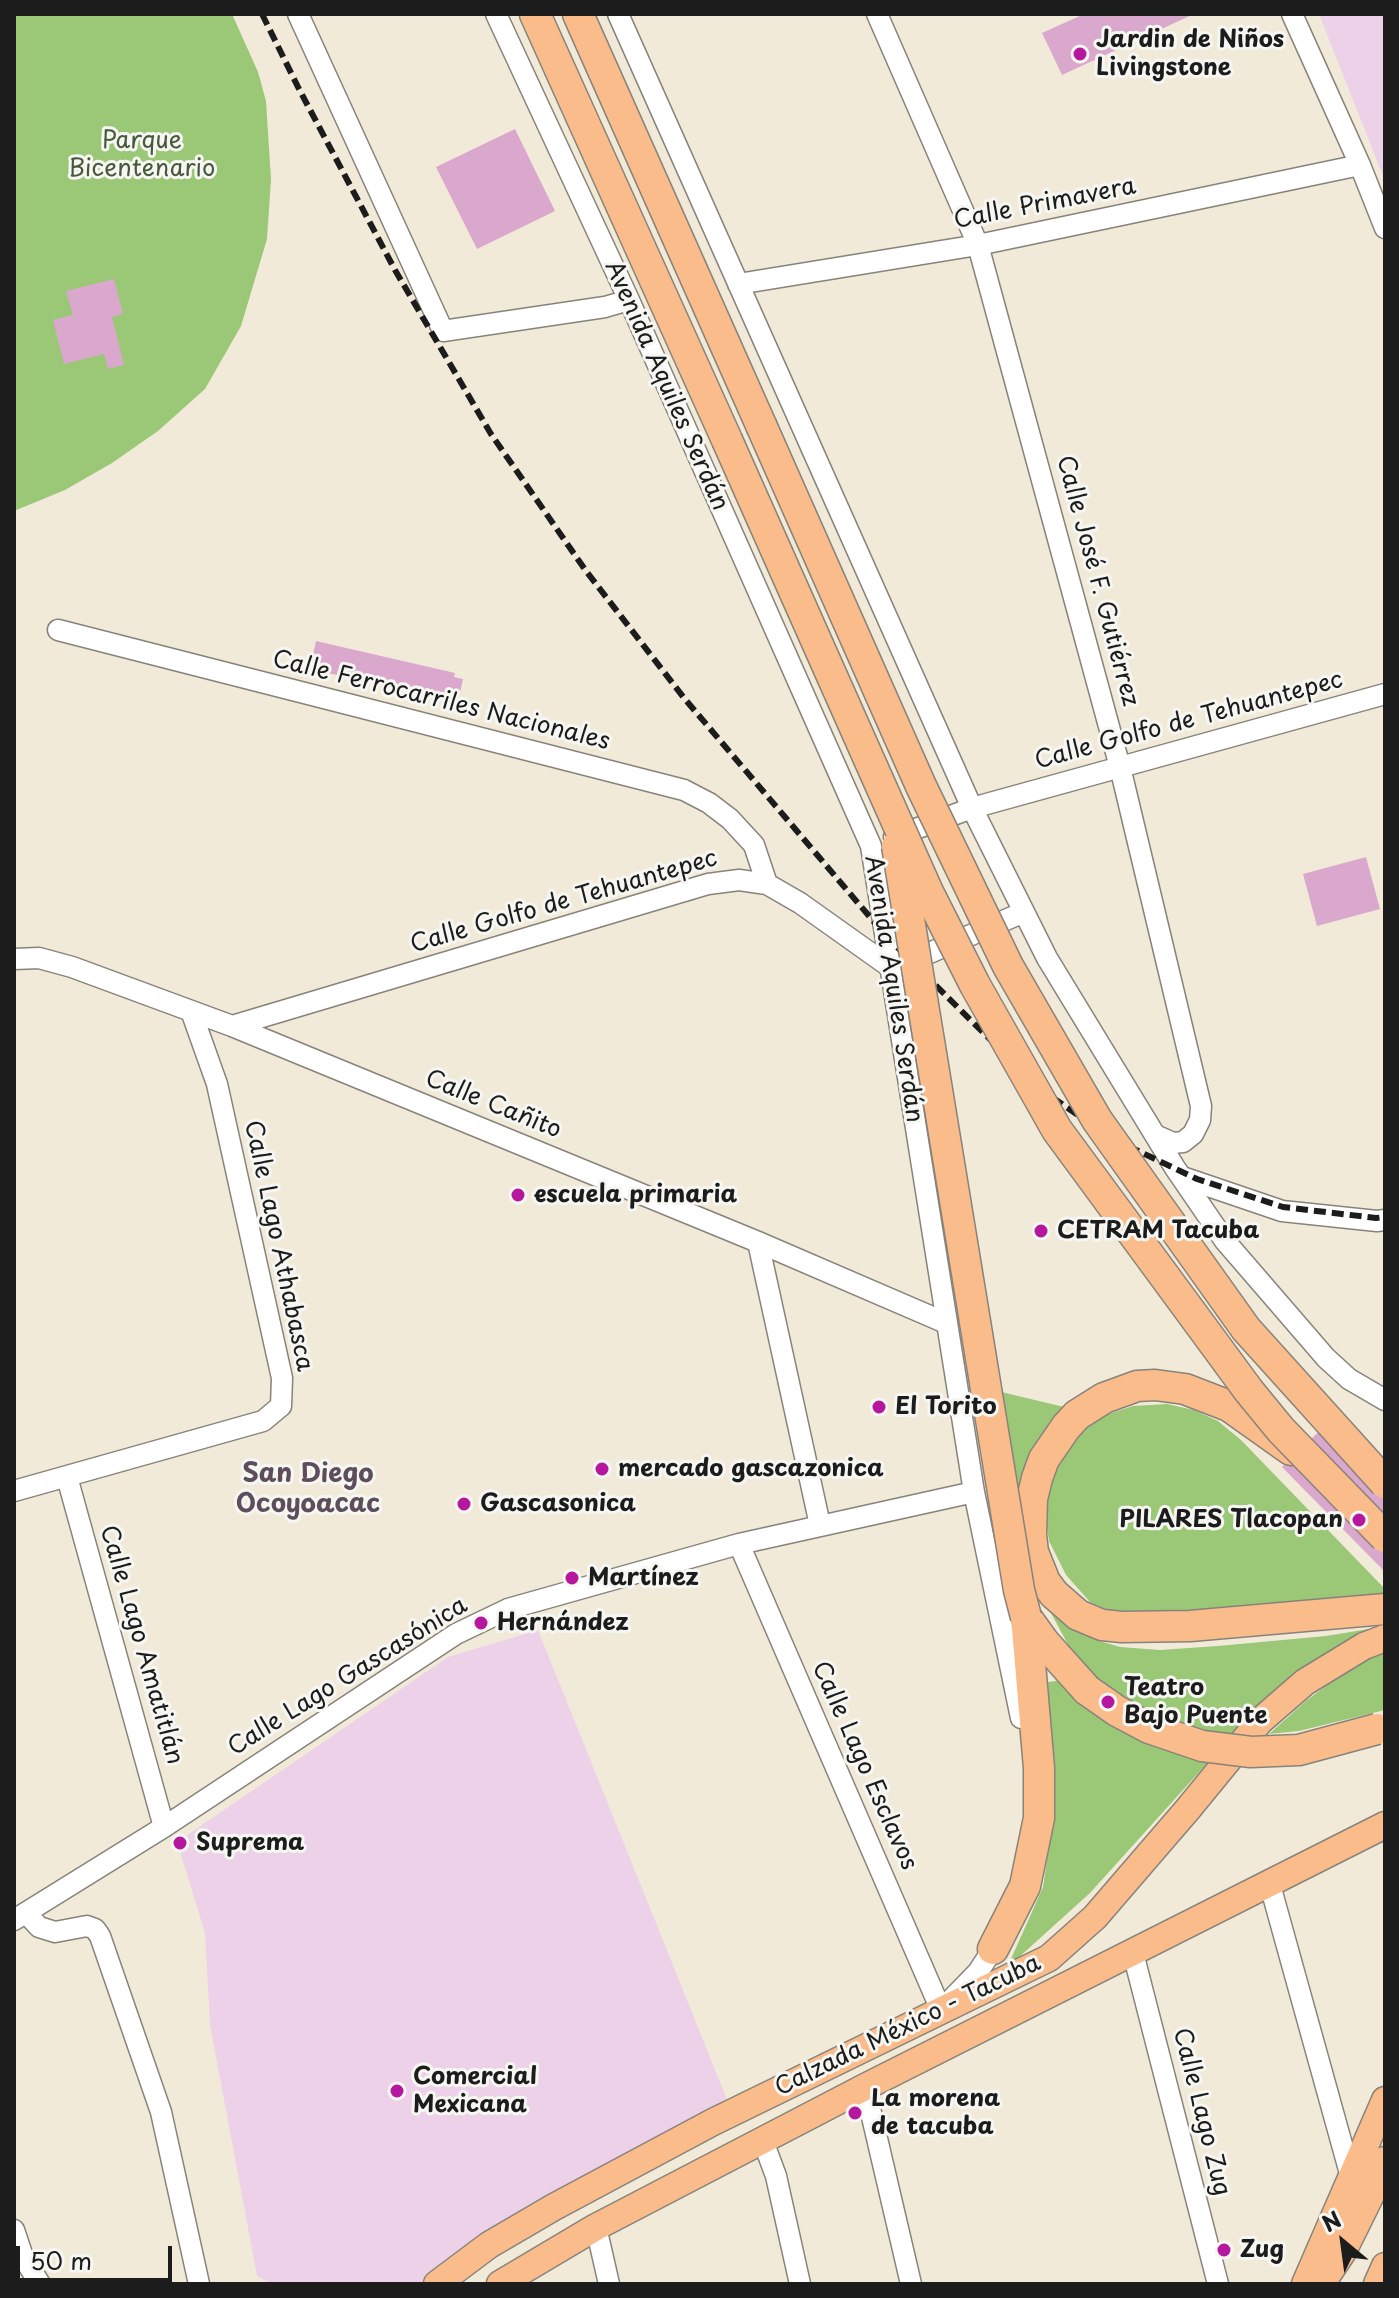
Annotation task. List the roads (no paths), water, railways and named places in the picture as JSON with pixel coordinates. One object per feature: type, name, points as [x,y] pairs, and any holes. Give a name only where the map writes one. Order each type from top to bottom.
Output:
[{"type":"highway","points":[[518,14],[550,47]]},
{"type":"highway","name":"Avenida Aquiles Serdán","points":[[535,14],[928,892],[1057,1130],[1219,1354],[1281,1430],[1385,1537]]},
{"type":"highway","points":[[584,22],[921,786],[1008,966],[1097,1120],[1246,1329],[1385,1483]]},
{"type":"highway","points":[[889,801],[1008,1529],[1026,1617],[1039,1768],[1039,1818],[1025,1886],[993,1949]]},
{"type":"highway","points":[[1330,1482],[1285,1445],[1229,1406],[1170,1386],[1137,1386],[1104,1398],[1077,1415],[1055,1442],[1037,1478],[1031,1518],[1033,1552],[1045,1582],[1054,1594],[1078,1615],[1102,1625],[1163,1627],[1223,1624],[1385,1609]]},
{"type":"highway","points":[[1026,1617],[1087,1690],[1149,1728],[1202,1746],[1251,1752],[1299,1750],[1381,1728]]},
{"type":"highway","points":[[1319,2284],[1341,2251],[1385,2162]]},
{"type":"main road","name":"Calzada México - Tacuba","points":[[441,2281],[489,2245],[713,2122],[1049,1958],[1095,1917],[1260,1721],[1305,1682],[1364,1646],[1385,1638]]},
{"type":"main road","name":"Calzada México - Tacuba","points":[[500,2284],[596,2227],[865,2087],[1385,1825]]},
{"type":"main road","points":[[1305,2284],[1385,2100]]},
{"type":"main road","points":[[1377,2284],[1385,2266]]},
{"type":"street","points":[[298,14],[443,331],[605,307],[629,300]]},
{"type":"street","name":"Avenida Aquiles Serdán","points":[[496,14],[629,300],[871,846],[974,1492],[1018,1696],[1026,1752],[1025,1845],[993,1949],[978,1972],[941,2010]]},
{"type":"street","points":[[618,14],[972,808],[1047,958],[1155,1135],[1225,1241],[1326,1358],[1349,1379],[1385,1400]]},
{"type":"street","name":"Calle José F. Gutiérrez","points":[[877,14],[978,245],[1120,767],[1201,1106],[1200,1120],[1193,1134],[1183,1142],[1173,1143],[1155,1135]]},
{"type":"street","points":[[1292,14],[1383,216]]},
{"type":"street","name":"Calle Primavera","points":[[738,284],[978,245],[1360,165]]},
{"type":"street","name":"Calle Ferrocarriles Nacionales","points":[[58,630],[684,790],[730,819],[754,845],[767,884]]},
{"type":"street","name":"Calle Golfo de Tehuantepec","points":[[871,846],[972,808],[1385,694]]},
{"type":"street","name":"Calle Golfo de Tehuantepec","points":[[232,1026],[708,884],[739,880],[767,884],[800,903],[890,967]]},
{"type":"street","points":[[890,967],[1024,912]]},
{"type":"street","name":"Calle Cañito","points":[[14,959],[39,958],[72,967],[232,1026],[758,1242],[946,1323]]},
{"type":"street","name":"Calle Lago Athabasca","points":[[14,1491],[263,1421],[281,1406],[282,1378],[217,1084],[191,1011]]},
{"type":"street","points":[[1182,1177],[1282,1211],[1385,1220]]},
{"type":"street","points":[[758,1242],[820,1525]]},
{"type":"street","name":"Calle Lago Amatitlán","points":[[67,1477],[164,1827]]},
{"type":"street","name":"Calle Lago Gascasónica","points":[[20,1916],[164,1827],[456,1634],[508,1609],[739,1544],[974,1492]]},
{"type":"street","name":"Calle Lago Esclavos","points":[[739,1544],[941,2010]]},
{"type":"street","points":[[1270,1885],[1351,2177]]},
{"type":"street","points":[[20,1916],[55,1932],[87,1926],[95,1929],[100,1936],[161,2112],[199,2284]]},
{"type":"street","name":"Calle Lago Zug","points":[[1133,1953],[1218,2284]]},
{"type":"street","points":[[865,2087],[911,2284]]},
{"type":"street","points":[[763,2141],[776,2176],[800,2284]]},
{"type":"street","points":[[596,2227],[609,2284]]},
{"type":"street","points":[[14,2230],[23,2257],[40,2284]]},
{"type":"railway","points":[[262,14],[395,270],[491,434],[586,571],[684,698],[886,936],[1040,1089],[1113,1139],[1197,1179],[1283,1207],[1385,1217]]},
{"type":"place","name":"Jardin de Niños Livingstone","points":[[1080,54]]},
{"type":"place","name":"escuela primaria","points":[[518,1195]]},
{"type":"place","name":"CETRAM Tacuba","points":[[1041,1231]]},
{"type":"place","name":"El Torito","points":[[879,1407]]},
{"type":"place","name":"mercado gascazonica","points":[[602,1469]]},
{"type":"place","name":"Gascasonica","points":[[464,1504]]},
{"type":"place","name":"PILARES Tlacopan","points":[[1359,1520]]},
{"type":"place","name":"Martínez","points":[[572,1578]]},
{"type":"place","name":"Hernández","points":[[481,1623]]},
{"type":"place","name":"Teatro Bajo Puente","points":[[1108,1702]]},
{"type":"place","name":"Suprema","points":[[180,1843]]},
{"type":"place","name":"Comercial Mexicana","points":[[397,2091]]},
{"type":"place","name":"La morena de tacuba","points":[[855,2113]]},
{"type":"place","name":"Zug","points":[[1224,2250]]},
{"type":"district","name":"San Diego Ocoyoacac","points":[[308,1490]]},
{"type":"park label","name":"Parque Bicentenario","points":[[142,155]]}]
